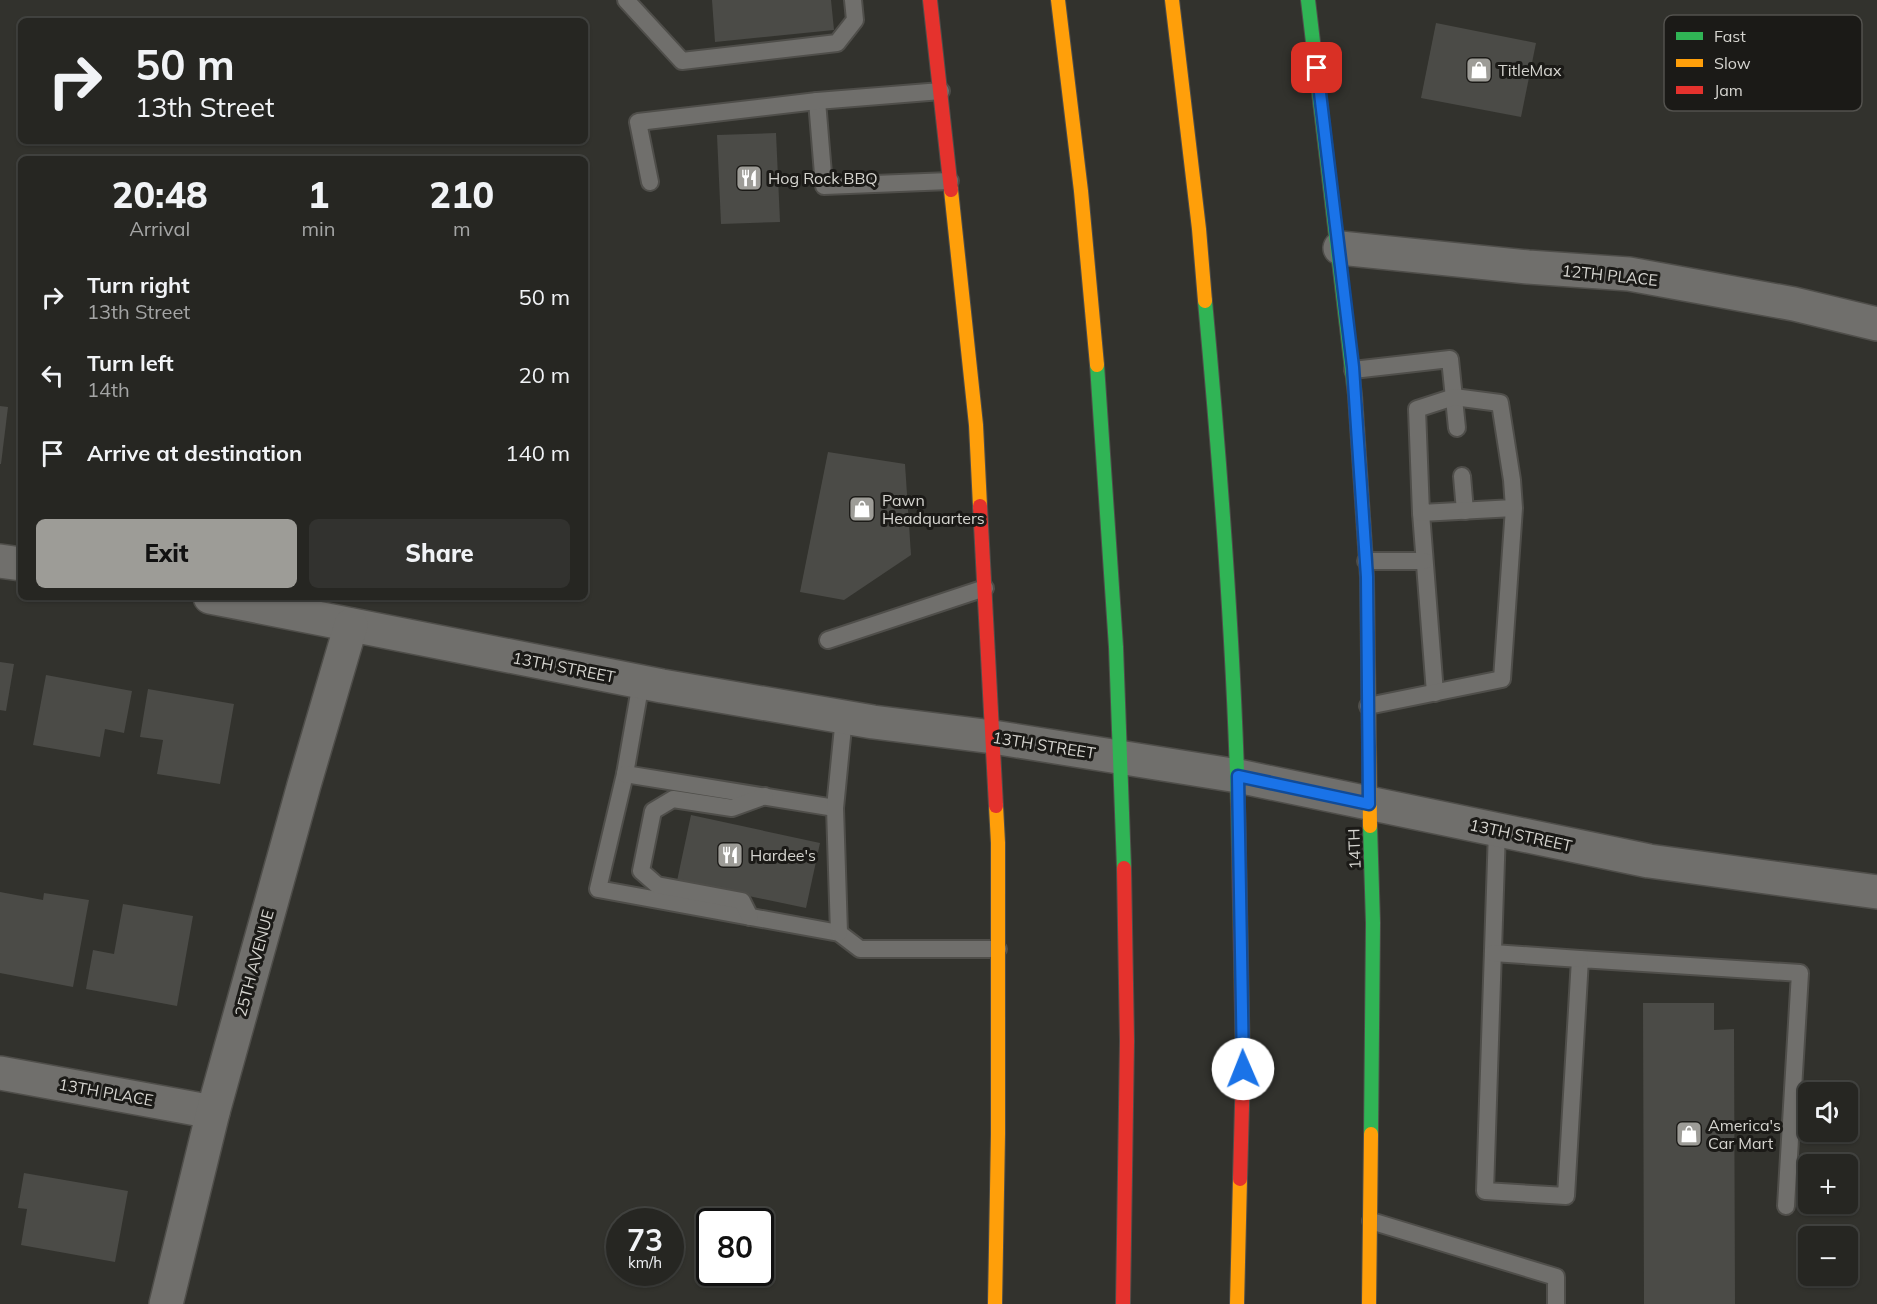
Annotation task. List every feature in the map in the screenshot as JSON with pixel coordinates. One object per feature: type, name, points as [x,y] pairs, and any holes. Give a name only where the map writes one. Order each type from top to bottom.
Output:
[{"type":"main road","points":[[930,0],[976,425],[993,737],[998,843],[995,1304]]},
{"type":"main road","points":[[1058,0],[1087,251],[1108,504],[1127,926],[1127,1180],[1123,1304]]},
{"type":"main road","points":[[1172,0],[1199,229],[1216,417],[1238,776],[1243,1069],[1237,1304]]},
{"type":"main road","name":"14TH","points":[[1308,0],[1340,248],[1353,370],[1366,561],[1373,924],[1371,1221],[1368,1304]]},
{"type":"street","name":"12TH PLACE","points":[[1340,248],[1528,267],[1629,274],[1794,304],[1877,324]]},
{"type":"street","points":[[0,561],[18,564]]},
{"type":"street","name":"13TH STREET","points":[[225,600],[640,682],[844,717],[1120,756],[1238,776],[1649,861],[1877,892]]},
{"type":"street","name":"25TH AVENUE","points":[[166,1304],[213,1112],[351,625]]},
{"type":"street","name":"13TH PLACE","points":[[0,1073],[213,1112]]},
{"type":"lane","points":[[626,0],[682,61],[837,43],[855,20],[854,0]]},
{"type":"lane","points":[[650,182],[638,122],[817,100],[940,90]]},
{"type":"lane","points":[[817,100],[824,186],[950,181]]},
{"type":"lane","points":[[1353,370],[1450,359],[1458,428]]},
{"type":"lane","points":[[1368,706],[1435,693],[1502,679],[1514,508],[1500,403],[1454,397],[1416,409],[1424,561],[1435,693]]},
{"type":"lane","points":[[1462,476],[1465,511]]},
{"type":"lane","points":[[1421,513],[1514,508]]},
{"type":"lane","points":[[1366,561],[1424,561]]},
{"type":"lane","points":[[828,640],[985,588]]},
{"type":"lane","points":[[640,682],[624,774],[598,889],[839,933],[860,949],[998,949]]},
{"type":"lane","points":[[839,933],[835,808],[844,717]]},
{"type":"lane","points":[[624,774],[835,808]]},
{"type":"lane","points":[[750,917],[742,901],[657,885],[641,871],[653,811],[673,799],[732,808],[765,796]]},
{"type":"lane","points":[[1497,830],[1485,1191],[1566,1196],[1580,959]]},
{"type":"lane","points":[[1493,953],[1800,973],[1786,1206]]},
{"type":"lane","points":[[1371,1221],[1556,1277],[1556,1304]]},
{"type":"building","points":[[712,0],[831,0],[834,30],[715,42]]},
{"type":"building","name":"TitleMax","points":[[1436,23],[1536,43],[1521,117],[1421,98]]},
{"type":"building","name":"Hog Rock BBQ","points":[[776,133],[780,222],[721,224],[717,135]]},
{"type":"building","points":[[0,406],[8,407],[1,464],[0,464]]},
{"type":"building","name":"Pawn Headquarters","points":[[828,452],[905,464],[911,555],[844,600],[800,592]]},
{"type":"building","points":[[0,662],[14,664],[6,711],[0,710]]},
{"type":"building","points":[[46,675],[132,691],[124,733],[105,729],[100,757],[33,745]]},
{"type":"building","points":[[148,689],[234,704],[220,784],[157,774],[163,740],[140,737]]},
{"type":"building","points":[[691,815],[820,843],[806,908],[677,881]]},
{"type":"building","points":[[0,892],[43,900],[44,893],[89,900],[73,987],[0,973]]},
{"type":"building","points":[[123,904],[193,916],[177,1006],[86,989],[93,950],[114,954]]},
{"type":"building","name":"America's Car Mart","points":[[1643,1003],[1714,1003],[1714,1030],[1734,1029],[1735,1304],[1644,1304]]},
{"type":"building","points":[[24,1173],[128,1191],[115,1262],[21,1245],[27,1209],[18,1208]]},
{"type":"traffic: fast","points":[[1308,0],[1355,395]]},
{"type":"traffic: fast","points":[[1205,301],[1227,576],[1235,714],[1239,851]]},
{"type":"traffic: fast","points":[[1097,365],[1116,647],[1124,868]]},
{"type":"traffic: fast","points":[[1370,826],[1373,923],[1371,1134]]},
{"type":"traffic: slow","points":[[1058,0],[1081,191],[1097,365]]},
{"type":"traffic: slow","points":[[1172,0],[1199,229],[1205,301]]},
{"type":"traffic: slow","points":[[951,190],[976,425],[980,506]]},
{"type":"traffic: slow","points":[[1355,395],[1367,577],[1370,826]]},
{"type":"traffic: slow","points":[[995,1304],[998,1134],[996,806]]},
{"type":"traffic: slow","points":[[1369,1304],[1371,1134]]},
{"type":"traffic: slow","points":[[1237,1304],[1240,1179]]},
{"type":"traffic: jam","points":[[930,0],[951,190]]},
{"type":"traffic: jam","points":[[980,506],[996,806]]},
{"type":"traffic: jam","points":[[1239,851],[1243,1069],[1240,1179]]},
{"type":"traffic: jam","points":[[1123,1304],[1127,1041],[1124,868]]},
{"type":"place","name":"TitleMax","points":[[1479,70]]},
{"type":"place","name":"Hog Rock BBQ","points":[[749,178]]},
{"type":"place","name":"Pawn Headquarters","points":[[862,509]]},
{"type":"place","name":"Hardee's","points":[[730,855]]},
{"type":"place","name":"America's Car Mart","points":[[1689,1134]]},
{"type":"route","points":[[1243,1069],[1238,776],[1369,804],[1367,577],[1353,367],[1317,68]]}]
